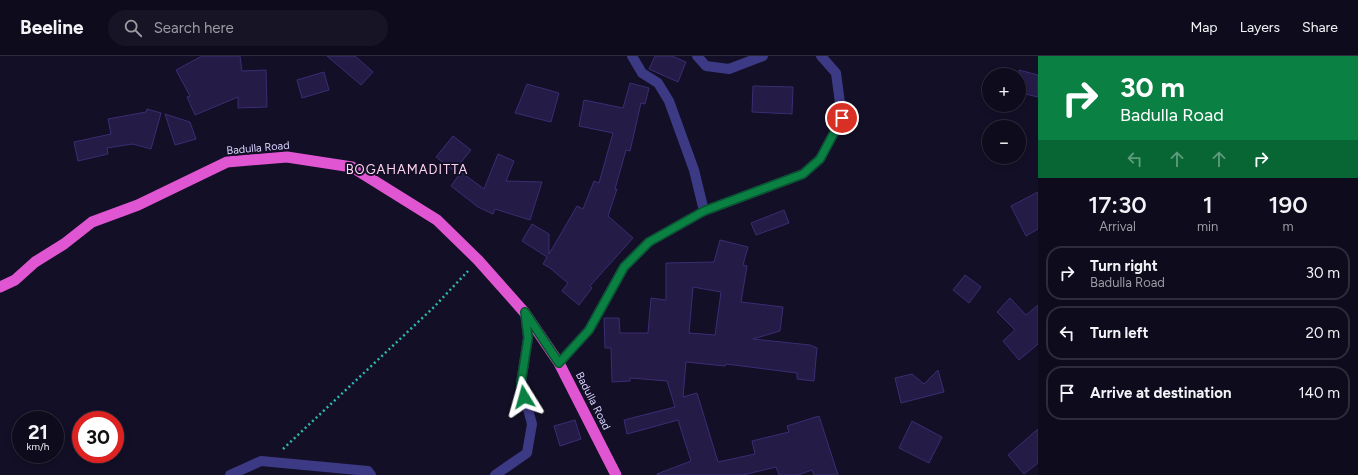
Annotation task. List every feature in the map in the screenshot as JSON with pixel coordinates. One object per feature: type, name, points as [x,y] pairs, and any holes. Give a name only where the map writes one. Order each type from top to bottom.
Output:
[{"type":"highway","name":"Badulla Road","points":[[0,287],[15,280],[35,262],[64,244],[92,222],[138,205],[227,162],[287,157],[352,167],[437,220],[478,260],[525,312],[559,363],[616,475]]},
{"type":"street","points":[[632,56],[642,73],[658,82],[669,100],[694,170],[704,211]]},
{"type":"street","points":[[697,56],[706,66],[729,69],[763,56]]},
{"type":"street","points":[[559,363],[589,330],[624,267],[649,242],[704,211],[803,174],[820,159],[842,118],[836,73],[821,56]]},
{"type":"street","points":[[495,475],[527,453],[532,424],[521,383],[528,338],[525,312]]},
{"type":"street","points":[[230,475],[261,461],[368,471],[371,475]]},
{"type":"path","points":[[261,461],[279,452],[433,308],[478,260]]},
{"type":"building","points":[[202,56],[240,56],[242,71],[266,70],[267,107],[238,108],[238,97],[195,115],[187,97],[190,96],[176,70]]},
{"type":"building","points":[[327,56],[355,56],[373,72],[361,85]]},
{"type":"building","points":[[655,56],[672,56],[686,62],[678,82],[649,69]]},
{"type":"building","points":[[324,72],[329,90],[302,98],[297,80]]},
{"type":"building","points":[[1026,72],[1038,75],[1038,97],[1026,94]]},
{"type":"building","points":[[630,83],[649,88],[645,104],[641,103],[630,151],[626,150],[615,189],[617,189],[608,216],[633,238],[590,286],[592,288],[579,305],[562,291],[568,283],[543,264],[547,257],[522,241],[532,224],[549,234],[549,254],[577,206],[583,209],[594,181],[599,183],[613,133],[579,126],[584,100],[623,108]]},
{"type":"building","points":[[527,84],[559,93],[551,122],[515,113]]},
{"type":"building","points":[[753,86],[793,87],[792,114],[752,112]]},
{"type":"building","points":[[147,109],[161,113],[151,149],[133,144],[107,148],[108,154],[78,161],[74,142],[111,134],[108,119],[146,112]]},
{"type":"building","points":[[165,114],[190,122],[196,139],[175,145]]},
{"type":"building","points":[[453,136],[471,150],[454,171],[436,157]]},
{"type":"building","points":[[498,154],[514,161],[506,181],[542,182],[530,220],[495,209],[493,214],[478,207],[451,186],[461,172],[484,189]]},
{"type":"building","points":[[1038,192],[1038,229],[1026,236],[1011,206]]},
{"type":"building","points":[[784,210],[789,223],[756,235],[751,223]]},
{"type":"building","points":[[720,240],[748,247],[743,265],[747,266],[741,302],[783,307],[780,331],[753,339],[810,345],[817,348],[814,381],[797,379],[797,373],[726,364],[725,366],[686,362],[683,397],[697,393],[718,462],[755,454],[752,441],[789,432],[787,426],[819,416],[838,475],[814,475],[812,470],[798,475],[779,475],[776,467],[743,475],[657,475],[691,461],[678,420],[627,434],[624,420],[675,407],[667,381],[630,378],[630,381],[612,382],[611,348],[605,348],[604,318],[619,318],[620,333],[648,333],[651,298],[666,300],[666,263],[714,262]],"holes":[[[693,287],[721,292],[715,335],[689,333]]]},
{"type":"building","points":[[965,275],[981,287],[969,303],[953,290]]},
{"type":"building","points":[[1010,298],[1026,315],[1038,305],[1038,344],[1019,360],[1003,341],[1015,330],[997,312]]},
{"type":"building","points":[[938,370],[944,392],[901,403],[895,378],[912,374],[924,384]]},
{"type":"building","points":[[575,420],[581,439],[560,446],[554,426]]},
{"type":"building","points":[[912,421],[942,437],[929,463],[899,448]]},
{"type":"building","points":[[1038,429],[1038,463],[1024,474],[1008,455]]},
{"type":"district","name":"BOGAHAMADITTA","points":[[407,169]]},
{"type":"route","points":[[524,397],[521,383],[528,338],[525,312],[559,363],[589,330],[624,267],[649,242],[704,211],[803,174],[820,159],[842,118]]}]
